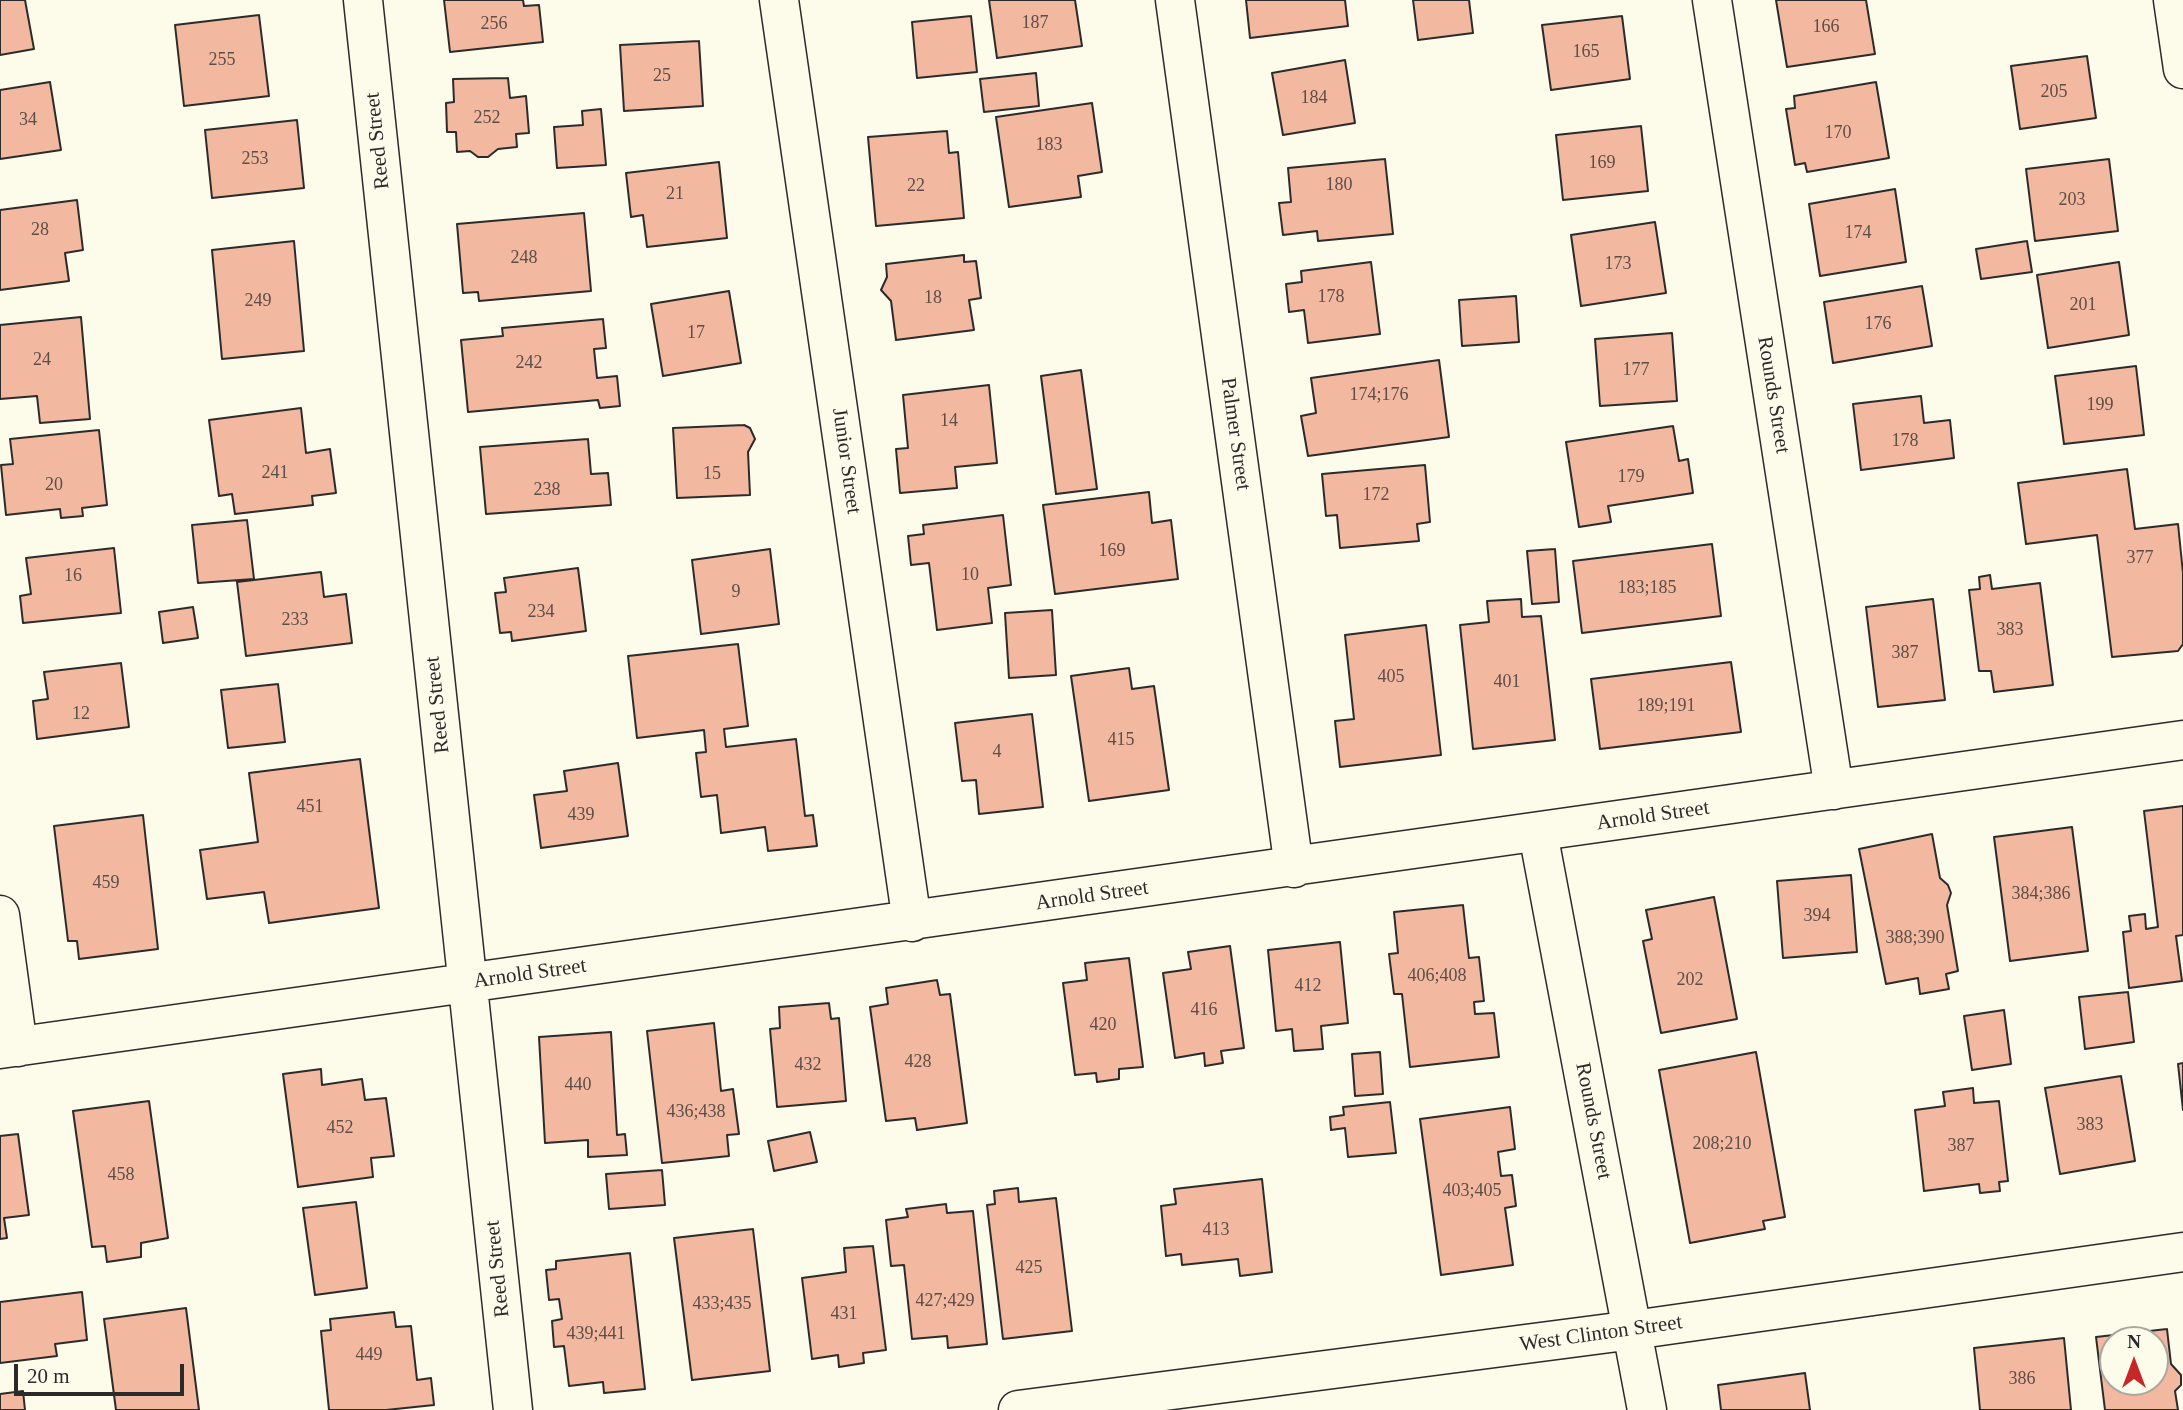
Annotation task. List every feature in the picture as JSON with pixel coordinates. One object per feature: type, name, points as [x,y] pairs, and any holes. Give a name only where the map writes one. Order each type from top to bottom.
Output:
[{"type":"street","name":"Reed Street","points":[[363,0],[513,1410]]},
{"type":"street","name":"Junior Street","points":[[779,0],[912,922]]},
{"type":"street","name":"Palmer Street","points":[[1175,0],[1294,868]]},
{"type":"street","name":"Rounds Street","points":[[1712,0],[1834,790]]},
{"type":"street","points":[[2173,0],[2183,69]]},
{"type":"street","name":"Arnold Street","points":[[9,1048],[2183,740]]},
{"type":"street","name":"Rounds Street","points":[[1538,832],[1647,1410]]},
{"type":"street","points":[[0,915],[9,1048]]},
{"type":"street","name":"West Clinton Street","points":[[1018,1410],[1633,1330],[2183,1252]]},
{"type":"building","points":[[0,0],[25,0],[34,49],[0,55]]},
{"type":"building","points":[[444,0],[523,0],[524,6],[539,5],[543,42],[450,52]]},
{"type":"building","points":[[989,0],[1075,0],[1082,46],[997,58]]},
{"type":"building","points":[[1246,0],[1345,0],[1348,26],[1250,38]]},
{"type":"building","points":[[1413,0],[1469,0],[1473,33],[1418,40]]},
{"type":"building","points":[[1776,0],[1866,0],[1875,54],[1787,67]]},
{"type":"building","points":[[259,15],[269,96],[184,106],[175,25]]},
{"type":"building","points":[[971,16],[977,72],[917,78],[912,22]]},
{"type":"building","points":[[1622,16],[1630,79],[1551,90],[1542,25]]},
{"type":"building","points":[[699,41],[703,106],[624,111],[620,45]]},
{"type":"building","points":[[2087,56],[2096,118],[2020,129],[2011,66]]},
{"type":"building","points":[[1345,60],[1355,123],[1283,135],[1272,73]]},
{"type":"building","points":[[1036,73],[1039,106],[984,112],[980,79]]},
{"type":"building","points":[[508,78],[510,98],[526,96],[529,133],[516,134],[517,147],[498,149],[488,157],[478,157],[470,151],[457,152],[456,132],[447,132],[446,103],[454,102],[453,79]]},
{"type":"building","points":[[50,82],[61,150],[0,159],[0,90]]},
{"type":"building","points":[[1876,82],[1889,158],[1807,172],[1805,163],[1795,165],[1786,109],[1795,108],[1794,96]]},
{"type":"building","points":[[1092,103],[1102,172],[1078,176],[1081,197],[1009,207],[996,117]]},
{"type":"building","points":[[601,109],[606,165],[557,168],[554,127],[583,125],[582,111]]},
{"type":"building","points":[[297,120],[304,188],[212,198],[205,130]]},
{"type":"building","points":[[1641,126],[1648,191],[1563,200],[1556,135]]},
{"type":"building","points":[[947,131],[949,153],[958,152],[964,218],[876,226],[868,137]]},
{"type":"building","points":[[1385,159],[1393,234],[1318,241],[1317,231],[1283,235],[1279,203],[1291,202],[1288,168]]},
{"type":"building","points":[[2109,159],[2118,231],[2035,241],[2026,169]]},
{"type":"building","points":[[719,162],[727,238],[647,247],[643,215],[631,217],[626,173]]},
{"type":"building","points":[[1895,189],[1906,262],[1820,276],[1809,204]]},
{"type":"building","points":[[77,200],[83,250],[65,253],[69,281],[0,290],[0,210]]},
{"type":"building","points":[[584,213],[591,291],[479,301],[478,292],[463,293],[457,224]]},
{"type":"building","points":[[1655,222],[1666,293],[1581,306],[1571,235]]},
{"type":"building","points":[[294,241],[304,351],[222,359],[212,250]]},
{"type":"building","points":[[2027,241],[2032,272],[1981,279],[1976,249]]},
{"type":"building","points":[[964,255],[964,262],[976,261],[981,298],[969,300],[974,330],[896,340],[891,301],[881,290],[887,277],[886,264]]},
{"type":"building","points":[[1371,262],[1380,334],[1308,343],[1304,310],[1289,312],[1286,284],[1302,282],[1301,271]]},
{"type":"building","points":[[2119,262],[2129,335],[2048,348],[2037,275]]},
{"type":"building","points":[[1922,286],[1932,346],[1833,363],[1824,302]]},
{"type":"building","points":[[729,291],[741,363],[663,376],[651,304]]},
{"type":"building","points":[[1516,296],[1519,342],[1462,346],[1459,300]]},
{"type":"building","points":[[81,317],[90,419],[40,423],[37,396],[0,399],[0,325]]},
{"type":"building","points":[[603,319],[606,348],[594,349],[597,378],[617,376],[620,406],[600,408],[598,400],[468,412],[461,340],[503,336],[502,328]]},
{"type":"building","points":[[1672,333],[1677,401],[1600,406],[1595,339]]},
{"type":"building","points":[[1439,360],[1449,437],[1308,456],[1301,416],[1316,413],[1311,378]]},
{"type":"building","points":[[2136,366],[2144,435],[2064,444],[2055,376]]},
{"type":"building","points":[[1081,370],[1097,489],[1056,494],[1041,376]]},
{"type":"building","points":[[989,385],[997,463],[955,467],[957,488],[900,493],[896,449],[908,448],[903,395]]},
{"type":"building","points":[[1921,396],[1924,423],[1950,420],[1954,458],[1861,470],[1853,404]]},
{"type":"building","points":[[301,408],[306,453],[330,449],[336,493],[312,496],[313,505],[235,514],[232,494],[219,496],[209,420]]},
{"type":"building","points":[[744,425],[750,428],[755,439],[748,452],[750,495],[677,498],[673,428]]},
{"type":"building","points":[[1673,426],[1679,461],[1688,459],[1693,493],[1608,506],[1611,522],[1579,527],[1566,442]]},
{"type":"building","points":[[99,430],[107,505],[82,508],[83,516],[61,518],[60,509],[6,515],[1,465],[13,464],[10,439]]},
{"type":"building","points":[[588,439],[591,474],[608,473],[611,505],[486,514],[480,447]]},
{"type":"building","points":[[1425,465],[1430,522],[1417,524],[1419,541],[1340,548],[1337,515],[1326,516],[1322,474]]},
{"type":"building","points":[[2127,469],[2135,529],[2178,524],[2183,573],[2183,644],[2178,651],[2112,657],[2097,535],[2026,544],[2018,483]]},
{"type":"building","points":[[1149,492],[1152,523],[1171,520],[1178,579],[1055,594],[1043,505]]},
{"type":"building","points":[[1003,515],[1011,585],[988,588],[992,623],[937,630],[929,563],[911,565],[908,536],[924,534],[923,525]]},
{"type":"building","points":[[247,520],[254,579],[198,583],[192,525]]},
{"type":"building","points":[[1712,544],[1721,616],[1582,633],[1573,561]]},
{"type":"building","points":[[114,548],[121,613],[23,623],[20,596],[31,594],[26,558]]},
{"type":"building","points":[[770,549],[779,624],[701,634],[692,560]]},
{"type":"building","points":[[1555,549],[1559,602],[1532,604],[1527,551]]},
{"type":"building","points":[[578,568],[586,631],[512,641],[511,632],[500,633],[495,593],[506,592],[504,578]]},
{"type":"building","points":[[321,572],[324,597],[346,594],[352,643],[246,656],[237,582]]},
{"type":"building","points":[[1990,575],[1992,589],[2040,583],[2053,685],[1994,692],[1991,671],[1979,671],[1969,590],[1980,589],[1979,577]]},
{"type":"building","points":[[1521,599],[1522,617],[1541,616],[1555,740],[1473,749],[1460,625],[1489,622],[1487,601]]},
{"type":"building","points":[[1933,599],[1945,700],[1878,707],[1866,607]]},
{"type":"building","points":[[193,607],[198,638],[163,643],[159,612]]},
{"type":"building","points":[[1052,610],[1056,675],[1009,678],[1005,613]]},
{"type":"building","points":[[1426,625],[1441,755],[1340,767],[1335,721],[1354,719],[1345,635]]},
{"type":"building","points":[[738,644],[748,726],[724,729],[726,747],[796,739],[805,816],[813,815],[817,846],[768,851],[765,827],[721,833],[717,795],[701,797],[696,753],[706,752],[704,730],[637,738],[628,656]]},
{"type":"building","points":[[1731,662],[1741,732],[1600,749],[1591,679]]},
{"type":"building","points":[[121,663],[129,727],[37,739],[33,701],[48,699],[44,672]]},
{"type":"building","points":[[1129,668],[1132,689],[1154,686],[1169,790],[1089,801],[1071,676]]},
{"type":"building","points":[[278,684],[285,742],[228,748],[221,690]]},
{"type":"building","points":[[1032,714],[1043,807],[979,814],[976,780],[962,781],[955,723]]},
{"type":"building","points":[[360,759],[379,908],[269,923],[264,892],[207,899],[200,850],[258,842],[249,773]]},
{"type":"building","points":[[618,763],[628,836],[541,848],[534,795],[567,791],[564,771]]},
{"type":"building","points":[[2183,806],[2183,935],[2176,936],[2182,981],[2129,988],[2123,932],[2131,931],[2129,916],[2145,914],[2146,929],[2158,927],[2144,811]]},
{"type":"building","points":[[143,815],[158,949],[79,959],[77,941],[68,941],[54,826]]},
{"type":"building","points":[[2072,827],[2088,951],[2010,961],[1994,837]]},
{"type":"building","points":[[1932,834],[1940,878],[1948,885],[1951,893],[1947,905],[1958,971],[1946,974],[1949,989],[1920,994],[1918,978],[1886,984],[1859,849]]},
{"type":"building","points":[[1851,875],[1857,952],[1783,958],[1777,881]]},
{"type":"building","points":[[1714,897],[1737,1019],[1661,1033],[1643,941],[1652,939],[1646,910]]},
{"type":"building","points":[[1463,905],[1469,958],[1479,957],[1484,1001],[1474,1002],[1475,1014],[1494,1013],[1499,1057],[1410,1067],[1402,994],[1394,994],[1389,954],[1398,953],[1394,912]]},
{"type":"building","points":[[1340,942],[1348,1023],[1321,1026],[1323,1049],[1294,1051],[1292,1029],[1276,1031],[1268,950]]},
{"type":"building","points":[[1230,946],[1244,1048],[1221,1051],[1223,1063],[1205,1066],[1204,1053],[1175,1058],[1163,973],[1191,969],[1188,952]]},
{"type":"building","points":[[1129,958],[1143,1067],[1119,1069],[1119,1079],[1097,1082],[1096,1073],[1075,1075],[1063,983],[1087,980],[1085,963]]},
{"type":"building","points":[[937,980],[940,995],[950,994],[967,1123],[917,1130],[915,1118],[886,1121],[870,1007],[888,1004],[886,988]]},
{"type":"building","points":[[2128,992],[2134,1042],[2085,1049],[2079,997]]},
{"type":"building","points":[[829,1003],[831,1019],[839,1018],[846,1101],[777,1107],[770,1029],[780,1028],[779,1007]]},
{"type":"building","points":[[2004,1010],[2011,1064],[1972,1070],[1964,1016]]},
{"type":"building","points":[[714,1023],[721,1091],[733,1089],[739,1134],[727,1135],[729,1156],[662,1163],[647,1031]]},
{"type":"building","points":[[611,1032],[617,1135],[625,1134],[627,1155],[588,1157],[588,1140],[545,1143],[539,1037]]},
{"type":"building","points":[[1380,1052],[1383,1094],[1355,1096],[1352,1054]]},
{"type":"building","points":[[1756,1052],[1785,1217],[1763,1221],[1765,1229],[1690,1243],[1659,1070]]},
{"type":"building","points":[[2183,1063],[2183,1110],[2178,1064]]},
{"type":"building","points":[[321,1069],[322,1085],[362,1079],[365,1100],[386,1098],[394,1156],[371,1158],[373,1177],[298,1187],[283,1074]]},
{"type":"building","points":[[2121,1076],[2135,1161],[2060,1174],[2045,1088]]},
{"type":"building","points":[[1973,1088],[1974,1103],[1999,1101],[2008,1181],[1999,1182],[2000,1191],[1980,1193],[1979,1184],[1924,1191],[1915,1110],[1945,1106],[1943,1092]]},
{"type":"building","points":[[149,1101],[168,1238],[141,1243],[141,1257],[107,1262],[105,1246],[92,1247],[73,1111]]},
{"type":"building","points":[[1390,1102],[1396,1153],[1348,1157],[1345,1128],[1331,1130],[1330,1117],[1344,1115],[1343,1107]]},
{"type":"building","points":[[1510,1107],[1515,1149],[1498,1152],[1501,1176],[1512,1175],[1516,1206],[1505,1208],[1513,1265],[1441,1275],[1420,1119]]},
{"type":"building","points":[[810,1132],[817,1162],[774,1171],[768,1141]]},
{"type":"building","points":[[18,1134],[29,1215],[4,1218],[7,1238],[0,1239],[0,1136]]},
{"type":"building","points":[[662,1170],[665,1205],[609,1209],[606,1174]]},
{"type":"building","points":[[1262,1179],[1272,1272],[1240,1276],[1238,1259],[1182,1265],[1181,1254],[1166,1256],[1161,1206],[1176,1204],[1174,1189]]},
{"type":"building","points":[[1018,1188],[1019,1202],[1056,1198],[1072,1331],[1003,1339],[987,1205],[995,1204],[994,1191]]},
{"type":"building","points":[[356,1202],[367,1288],[315,1295],[303,1208]]},
{"type":"building","points":[[946,1204],[947,1213],[973,1211],[987,1344],[948,1348],[947,1336],[912,1339],[904,1265],[891,1266],[886,1220],[908,1217],[906,1209]]},
{"type":"building","points":[[753,1229],[770,1371],[692,1380],[674,1238]]},
{"type":"building","points":[[873,1246],[886,1350],[863,1353],[864,1363],[839,1367],[838,1355],[812,1359],[802,1278],[846,1272],[844,1248]]},
{"type":"building","points":[[630,1253],[645,1389],[604,1393],[603,1382],[569,1386],[564,1346],[554,1347],[552,1321],[562,1319],[559,1299],[549,1300],[546,1270],[556,1269],[556,1261]]},
{"type":"building","points":[[82,1292],[87,1340],[55,1344],[57,1356],[0,1363],[0,1302]]},
{"type":"building","points":[[186,1308],[199,1410],[116,1410],[104,1319]]},
{"type":"building","points":[[394,1312],[396,1327],[411,1326],[417,1380],[431,1378],[434,1405],[386,1410],[329,1410],[321,1331],[331,1330],[330,1319]]},
{"type":"building","points":[[2096,1337],[2099,1337],[2099,1361]]},
{"type":"building","points":[[2064,1338],[2071,1410],[1980,1410],[1974,1348]]},
{"type":"building","points":[[2169,1346],[2171,1364],[2181,1375],[2181,1385],[2175,1391],[2178,1410],[2105,1410],[2103,1396],[2169,1396]]},
{"type":"building","points":[[1805,1373],[1810,1410],[1721,1410],[1718,1385]]},
{"type":"building","points":[[23,1391],[25,1410],[0,1410],[0,1394]]}]
